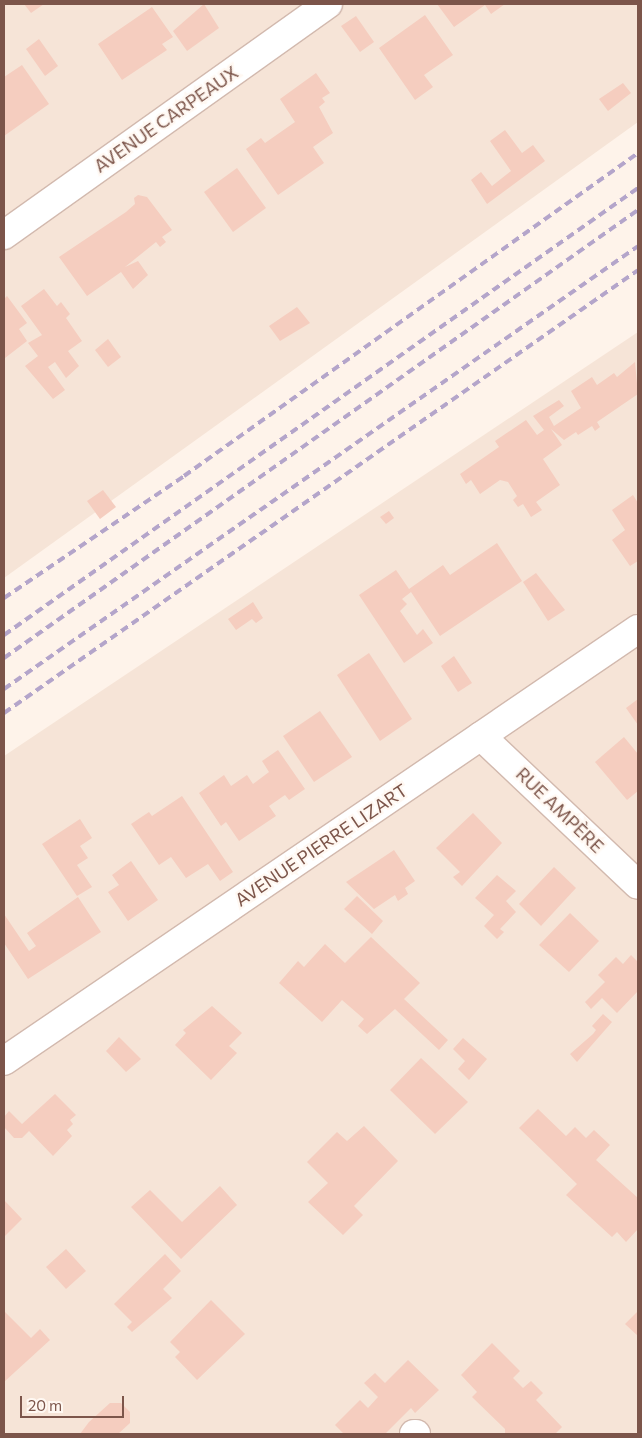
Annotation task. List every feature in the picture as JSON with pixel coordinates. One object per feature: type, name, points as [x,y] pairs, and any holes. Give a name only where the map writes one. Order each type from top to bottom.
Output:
[{"type":"street","name":"AVENUE CARPEAUX","points":[[4,234],[328,4]]},
{"type":"street","name":"AVENUE PIERRE LIZART","points":[[4,1061],[638,629]]},
{"type":"street","name":"RUE AMPÈRE","points":[[481,736],[638,885]]},
{"type":"shaded area","points":[[4,4],[638,4],[638,122],[4,578]]},
{"type":"shaded area","points":[[638,332],[638,1434],[4,1434],[4,756]]},
{"type":"building","points":[[24,4],[44,4],[31,13]]},
{"type":"building","points":[[204,4],[219,28],[187,51],[173,31]]},
{"type":"building","points":[[437,4],[505,4],[491,14],[485,5],[454,27]]},
{"type":"building","points":[[152,7],[173,37],[162,44],[167,50],[122,80],[98,44]]},
{"type":"building","points":[[425,15],[453,55],[424,75],[433,87],[415,100],[379,48]]},
{"type":"building","points":[[356,16],[374,42],[360,52],[341,26]]},
{"type":"building","points":[[39,39],[58,66],[45,76],[26,49]]},
{"type":"building","points":[[22,65],[49,104],[4,136],[4,77]]},
{"type":"building","points":[[316,73],[330,93],[322,98],[325,102],[319,107],[333,133],[313,147],[324,163],[278,195],[246,149],[261,138],[265,143],[295,122],[280,99]]},
{"type":"building","points":[[623,83],[631,93],[608,111],[599,99]]},
{"type":"building","points":[[505,130],[522,153],[533,145],[545,161],[487,204],[471,180],[481,172],[492,186],[511,171],[490,141]]},
{"type":"building","points":[[237,168],[266,208],[233,232],[204,192]]},
{"type":"building","points":[[138,195],[147,197],[172,230],[162,237],[166,242],[160,247],[156,242],[125,267],[138,261],[148,275],[133,289],[121,272],[87,296],[59,257],[126,212],[135,204],[134,198]]},
{"type":"building","points":[[44,289],[57,306],[61,302],[70,314],[66,318],[82,341],[68,351],[79,366],[66,378],[55,362],[48,367],[65,390],[53,399],[25,366],[38,356],[28,343],[42,335],[21,306]]},
{"type":"building","points":[[7,296],[27,323],[19,329],[27,341],[5,358],[4,299]]},
{"type":"building","points":[[297,307],[310,323],[280,341],[269,326]]},
{"type":"building","points":[[108,339],[121,357],[108,367],[95,350]]},
{"type":"building","points":[[635,362],[638,394],[597,422],[600,427],[595,431],[592,426],[578,435],[576,432],[564,440],[551,429],[562,445],[543,459],[560,485],[536,502],[542,510],[531,517],[523,504],[518,507],[513,500],[517,496],[508,482],[500,480],[480,494],[471,480],[466,484],[460,474],[499,447],[495,441],[526,420],[537,435],[544,430],[533,416],[559,400],[564,406],[549,417],[554,426],[581,408],[571,391],[592,377],[597,385],[614,373],[617,377]]},
{"type":"building","points":[[103,490],[116,507],[100,519],[87,501]]},
{"type":"building","points":[[633,495],[638,503],[638,561],[630,566],[612,540],[625,530],[612,510]]},
{"type":"building","points":[[389,511],[394,518],[386,524],[380,517]]},
{"type":"building","points":[[497,543],[522,581],[440,636],[411,592],[402,599],[407,604],[400,611],[417,635],[423,629],[433,643],[404,663],[359,595],[396,570],[409,589],[443,565],[450,575]]},
{"type":"building","points":[[536,573],[565,610],[548,621],[523,582]]},
{"type":"building","points":[[253,602],[263,618],[256,623],[252,619],[236,630],[228,619]]},
{"type":"building","points":[[369,653],[412,719],[380,741],[337,675]]},
{"type":"building","points":[[454,656],[472,683],[458,692],[441,666]]},
{"type":"building","points":[[638,699],[638,725],[626,708]]},
{"type":"building","points":[[320,711],[352,757],[314,782],[283,736]]},
{"type":"building","points":[[624,737],[638,754],[638,791],[627,800],[595,762]]},
{"type":"building","points":[[278,750],[305,789],[289,800],[285,795],[269,806],[276,816],[239,841],[226,822],[221,826],[199,793],[224,775],[231,786],[247,775],[253,784],[269,772],[262,761]]},
{"type":"building","points":[[182,796],[233,872],[220,881],[208,864],[186,878],[171,857],[159,865],[131,824],[149,812],[152,816]]},
{"type":"building","points":[[473,813],[502,843],[462,886],[453,877],[460,872],[436,848]]},
{"type":"building","points":[[80,819],[92,838],[80,846],[88,858],[77,865],[92,887],[77,896],[42,844]]},
{"type":"building","points":[[394,850],[415,881],[405,888],[408,894],[398,901],[395,895],[374,909],[346,882]]},
{"type":"building","points":[[131,861],[158,900],[128,921],[108,892],[119,885],[112,875]]},
{"type":"building","points":[[554,867],[576,888],[541,926],[519,904]]},
{"type":"building","points":[[497,875],[516,891],[506,901],[516,912],[500,929],[504,932],[497,939],[484,926],[494,915],[475,898]]},
{"type":"building","points":[[357,896],[383,921],[372,934],[344,909]]},
{"type":"building","points":[[78,897],[101,932],[28,979],[4,943],[4,914],[29,951],[36,946],[27,933]]},
{"type":"building","points":[[570,913],[599,941],[569,972],[539,945]]},
{"type":"building","points":[[371,937],[420,983],[404,999],[448,1040],[439,1050],[395,1009],[367,1034],[358,1026],[364,1019],[342,1000],[322,1022],[279,983],[298,961],[304,967],[325,944],[345,963]]},
{"type":"building","points":[[631,955],[638,962],[638,991],[617,1013],[602,998],[591,1009],[585,1002],[605,982],[598,975],[616,957],[623,964]]},
{"type":"building","points":[[212,1006],[242,1033],[229,1046],[237,1053],[211,1080],[175,1045],[186,1033],[183,1030]]},
{"type":"building","points":[[603,1014],[612,1022],[577,1062],[570,1054],[593,1034],[596,1030],[592,1026]]},
{"type":"building","points":[[119,1037],[141,1059],[126,1072],[106,1051]]},
{"type":"building","points":[[463,1038],[487,1059],[469,1080],[458,1069],[465,1061],[453,1049]]},
{"type":"building","points":[[421,1058],[468,1102],[435,1134],[390,1090]]},
{"type":"building","points":[[55,1094],[76,1115],[70,1120],[73,1124],[67,1130],[72,1136],[53,1156],[29,1131],[22,1138],[14,1138],[4,1127],[4,1117],[9,1111],[22,1124]]},
{"type":"building","points":[[538,1109],[566,1136],[575,1127],[586,1138],[594,1130],[610,1145],[596,1160],[638,1198],[638,1229],[626,1242],[617,1232],[612,1237],[566,1195],[577,1184],[519,1128]]},
{"type":"building","points":[[364,1126],[398,1161],[354,1206],[363,1215],[343,1235],[308,1202],[328,1183],[307,1162],[337,1132],[347,1141]]},
{"type":"building","points":[[220,1186],[237,1205],[181,1259],[131,1207],[150,1190],[182,1222]]},
{"type":"building","points":[[4,1200],[22,1219],[4,1237]]},
{"type":"building","points":[[66,1249],[86,1271],[66,1289],[46,1267]]},
{"type":"building","points":[[165,1254],[181,1271],[163,1289],[172,1298],[132,1332],[127,1327],[132,1322],[114,1304]]},
{"type":"building","points":[[211,1300],[245,1334],[197,1380],[175,1357],[180,1352],[170,1342]]},
{"type":"building","points":[[4,1311],[31,1338],[40,1329],[50,1340],[4,1382]]},
{"type":"building","points":[[638,1311],[638,1336],[625,1324]]},
{"type":"building","points":[[492,1343],[520,1371],[513,1378],[523,1388],[531,1381],[543,1393],[536,1400],[562,1427],[555,1434],[505,1434],[505,1429],[472,1397],[477,1392],[461,1375]]},
{"type":"building","points":[[408,1360],[439,1390],[415,1413],[411,1408],[385,1434],[344,1434],[335,1425],[360,1400],[368,1408],[378,1397],[364,1383],[375,1373],[385,1383]]},
{"type":"building","points":[[110,1403],[121,1403],[130,1412],[130,1423],[118,1434],[80,1434],[89,1422]]},
{"type":"railway","points":[[4,598],[184,476],[638,153]]},
{"type":"railway","points":[[4,635],[638,188]]},
{"type":"railway","points":[[4,658],[638,210]]},
{"type":"railway","points":[[4,689],[638,246]]},
{"type":"railway","points":[[4,713],[638,270]]}]
